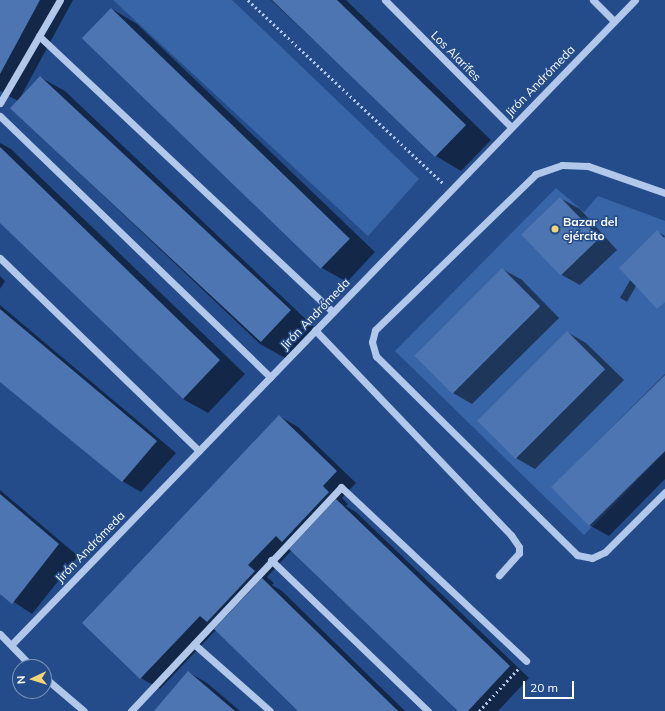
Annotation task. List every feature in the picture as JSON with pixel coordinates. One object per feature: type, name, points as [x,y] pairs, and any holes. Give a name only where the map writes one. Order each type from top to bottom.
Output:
[{"type":"street","points":[[0,103],[60,0]]},
{"type":"street","name":"Los Alarifes","points":[[385,0],[512,127]]},
{"type":"street","points":[[593,0],[614,21]]},
{"type":"street","name":"Jirón Andrómeda","points":[[12,644],[635,0]]},
{"type":"street","points":[[39,36],[333,312]]},
{"type":"street","points":[[0,116],[270,377]]},
{"type":"street","points":[[665,193],[588,166],[562,166],[536,174],[375,330],[372,342],[376,356],[577,555],[592,558],[605,552],[665,492]]},
{"type":"street","points":[[0,258],[199,451]]},
{"type":"street","points":[[316,330],[511,535],[519,547],[519,553],[499,575]]},
{"type":"street","points":[[131,711],[341,487],[526,661]]},
{"type":"street","points":[[271,560],[428,711]]},
{"type":"street","points":[[0,634],[12,644],[25,659]]},
{"type":"street","points":[[194,644],[270,711]]},
{"type":"street","points":[[52,684],[84,711]]},
{"type":"path","points":[[248,0],[451,190]]},
{"type":"path","points":[[479,711],[526,661]]},
{"type":"shaded area","points":[[113,0],[232,0],[419,179],[368,236]]},
{"type":"shaded area","points":[[556,188],[584,212],[598,196],[665,221],[665,452],[584,535],[395,351]]},
{"type":"building","points":[[0,0],[40,0],[0,74]]},
{"type":"building","points":[[272,0],[337,0],[466,125],[435,157]]},
{"type":"building","points":[[111,8],[350,239],[321,269],[82,38]]},
{"type":"building","points":[[40,76],[291,310],[261,342],[10,108]]},
{"type":"building","points":[[0,147],[220,360],[183,399],[0,223]]},
{"type":"building","points":[[560,197],[600,238],[561,276],[521,235]]},
{"type":"building","points":[[657,230],[665,239],[665,302],[657,309],[619,268]]},
{"type":"building","points":[[502,268],[540,306],[453,394],[414,356]]},
{"type":"building","points":[[0,309],[157,441],[122,482],[0,382]]},
{"type":"building","points":[[567,331],[605,369],[515,459],[477,421]]},
{"type":"building","points":[[665,375],[665,451],[589,526],[551,487]]},
{"type":"building","points":[[279,415],[337,471],[323,486],[329,492],[282,542],[276,536],[248,565],[255,571],[207,622],[200,616],[140,679],[82,623]]},
{"type":"building","points":[[0,494],[59,544],[12,604],[0,594]]},
{"type":"building","points":[[336,499],[510,666],[468,711],[458,711],[289,549]]},
{"type":"building","points":[[262,578],[398,711],[298,711],[214,629]]},
{"type":"building","points":[[188,671],[235,711],[154,711]]},
{"type":"place","name":"Bazar del ejército","points":[[555,229]]}]
